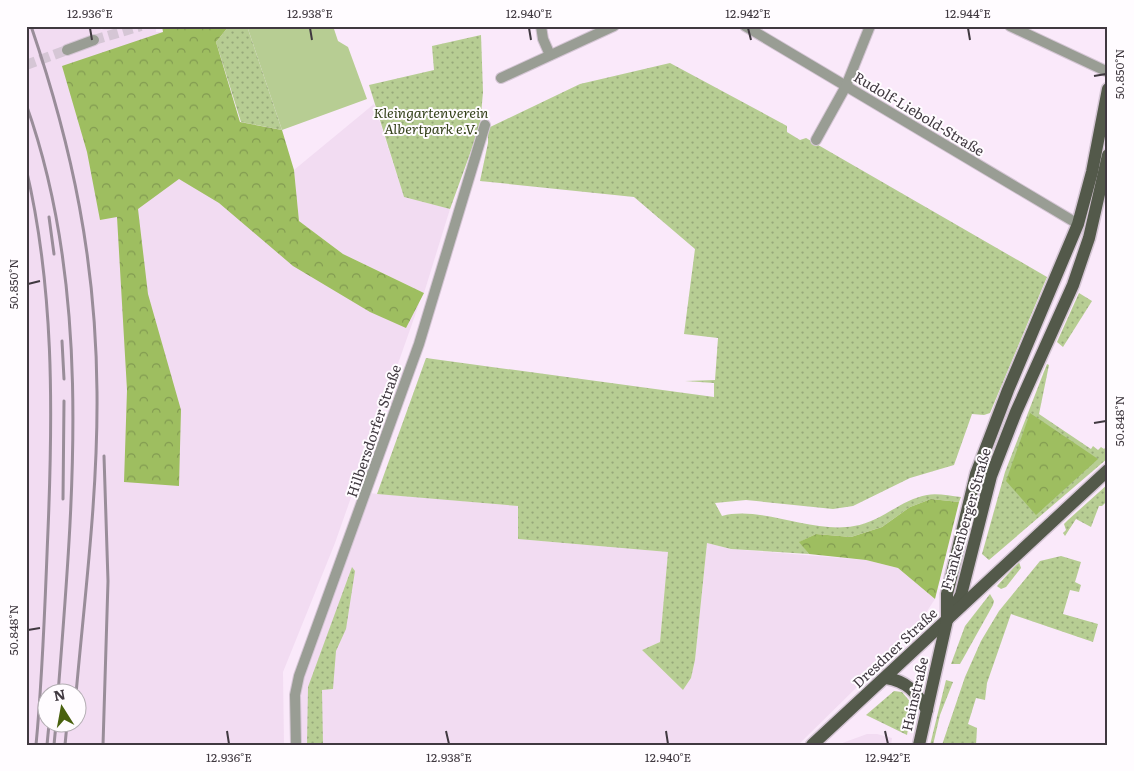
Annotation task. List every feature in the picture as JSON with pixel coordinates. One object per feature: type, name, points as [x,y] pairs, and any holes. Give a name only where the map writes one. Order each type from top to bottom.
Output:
[{"type":"main road","name":"Frankenberger Straße","points":[[947,620],[947,594],[976,474],[1008,390],[1078,224],[1092,172],[1108,89]]},
{"type":"main road","name":"Frankenberger Straße","points":[[947,620],[961,596],[991,476],[1016,412],[1073,285],[1089,238],[1108,155]]},
{"type":"main road","name":"Dresdner Straße","points":[[812,745],[1108,470]]},
{"type":"main road","name":"Hainstraße","points":[[919,745],[947,620]]},
{"type":"main road","points":[[886,678],[904,682],[914,690],[927,710]]},
{"type":"street","points":[[541,26],[543,39],[550,55]]},
{"type":"street","points":[[501,78],[614,26]]},
{"type":"street","name":"Rudolf-Liebold-Straße","points":[[746,26],[1078,224]]},
{"type":"street","points":[[816,140],[846,86],[870,26]]},
{"type":"street","points":[[1010,26],[1108,72]]},
{"type":"street","points":[[67,50],[94,40]]},
{"type":"street","name":"Hilbersdorfer Straße","points":[[296,745],[295,695],[299,676],[420,344],[485,125]]},
{"type":"shaded area","points":[[26,26],[98,26],[101,30],[112,26],[156,26],[156,32],[163,32],[235,188],[419,304],[335,543],[283,672],[284,745],[26,745],[26,328],[29,328],[26,291]]},
{"type":"shaded area","points":[[374,104],[404,197],[450,209],[424,293],[343,254],[299,221],[294,170]]},
{"type":"shaded area","points":[[368,493],[518,506],[518,539],[668,552],[660,642],[642,650],[683,690],[691,678],[695,660],[707,543],[731,549],[866,560],[898,568],[935,599],[914,631],[798,745],[297,745],[297,695]]},
{"type":"shaded area","points":[[867,734],[877,734],[892,738],[891,745],[837,745]]},
{"type":"green space","points":[[162,26],[229,26],[216,42],[240,122],[282,130],[294,170],[299,221],[343,254],[424,293],[406,328],[370,312],[293,266],[219,203],[179,179],[138,209],[148,294],[181,410],[179,486],[124,482],[127,390],[117,217],[100,220],[87,152],[62,66],[163,32]]},
{"type":"green space","points":[[229,26],[247,26],[282,130],[241,122],[216,42]]},
{"type":"green space","points":[[247,26],[333,26],[338,41],[348,47],[367,99],[282,130]]},
{"type":"green space","name":"Kleingartenverein Albertpark e.V.","points":[[481,35],[483,92],[480,126],[450,209],[404,197],[369,85],[434,70],[432,46]]},
{"type":"green space","points":[[670,63],[787,126],[787,132],[800,140],[806,138],[1047,277],[990,413],[984,415],[972,414],[954,465],[910,478],[853,506],[833,509],[746,500],[715,503],[722,516],[753,514],[821,526],[838,527],[864,524],[908,501],[927,495],[939,494],[961,497],[959,502],[931,499],[910,507],[882,527],[851,537],[816,534],[800,542],[809,554],[731,549],[707,543],[695,660],[691,678],[683,690],[642,650],[660,642],[668,552],[518,539],[518,506],[377,494],[426,358],[714,397],[714,383],[685,381],[715,380],[718,338],[684,334],[695,249],[634,197],[480,181],[488,143],[488,128],[580,84]]},
{"type":"green space","points":[[1079,293],[1092,301],[1063,347],[1057,342]]},
{"type":"green space","points":[[1047,364],[1049,365],[1039,414],[1091,449],[1093,446],[1098,450],[1101,447],[1104,449],[1108,445],[1108,458],[989,560],[982,554],[1005,472]]},
{"type":"green space","points":[[1030,413],[1098,459],[1036,515],[1006,481]]},
{"type":"green space","points":[[1108,484],[1108,500],[1102,506],[1099,506],[1091,527],[1076,519],[1065,536],[1063,533],[1066,530],[1064,524]]},
{"type":"green space","points":[[931,499],[959,502],[935,599],[898,568],[866,560],[809,554],[799,542],[816,534],[851,537],[882,527],[910,507]]},
{"type":"green space","points":[[1061,556],[1081,562],[1075,582],[1081,585],[1079,592],[1070,590],[1063,614],[1098,624],[1093,642],[1011,614],[987,683],[985,700],[976,698],[968,724],[977,728],[976,745],[942,745],[965,677],[981,641],[999,611],[1040,561]]},
{"type":"green space","points":[[1019,562],[1021,568],[1006,587],[1001,589],[997,586]]},
{"type":"green space","points":[[352,567],[355,571],[346,629],[336,651],[333,689],[322,690],[323,745],[307,745],[308,687]]},
{"type":"green space","points":[[990,594],[994,601],[993,605],[960,664],[951,664],[965,626]]},
{"type":"green space","points":[[946,680],[953,682],[940,715],[933,745],[930,745]]},
{"type":"green space","points":[[894,691],[902,692],[912,704],[907,735],[866,715]]},
{"type":"tunnel","points":[[94,40],[141,26]]},
{"type":"tunnel","points":[[26,65],[67,50]]},
{"type":"railway","points":[[31,26],[59,117],[79,206],[87,251],[96,344],[97,430],[95,468],[77,684]]},
{"type":"railway","points":[[26,104],[47,175],[61,248],[70,322],[73,396],[72,471],[69,546],[59,684]]},
{"type":"railway","points":[[26,168],[35,213],[47,303],[51,394],[50,485],[45,610],[36,745]]},
{"type":"railway","points":[[49,217],[54,254]]},
{"type":"railway","points":[[62,341],[64,379]]},
{"type":"railway","points":[[63,499],[64,401]]},
{"type":"railway","points":[[103,745],[108,581],[104,456]]},
{"type":"railway","points":[[47,745],[48,734]]},
{"type":"railway","points":[[54,745],[55,734]]},
{"type":"railway","points":[[65,745],[66,734]]}]
